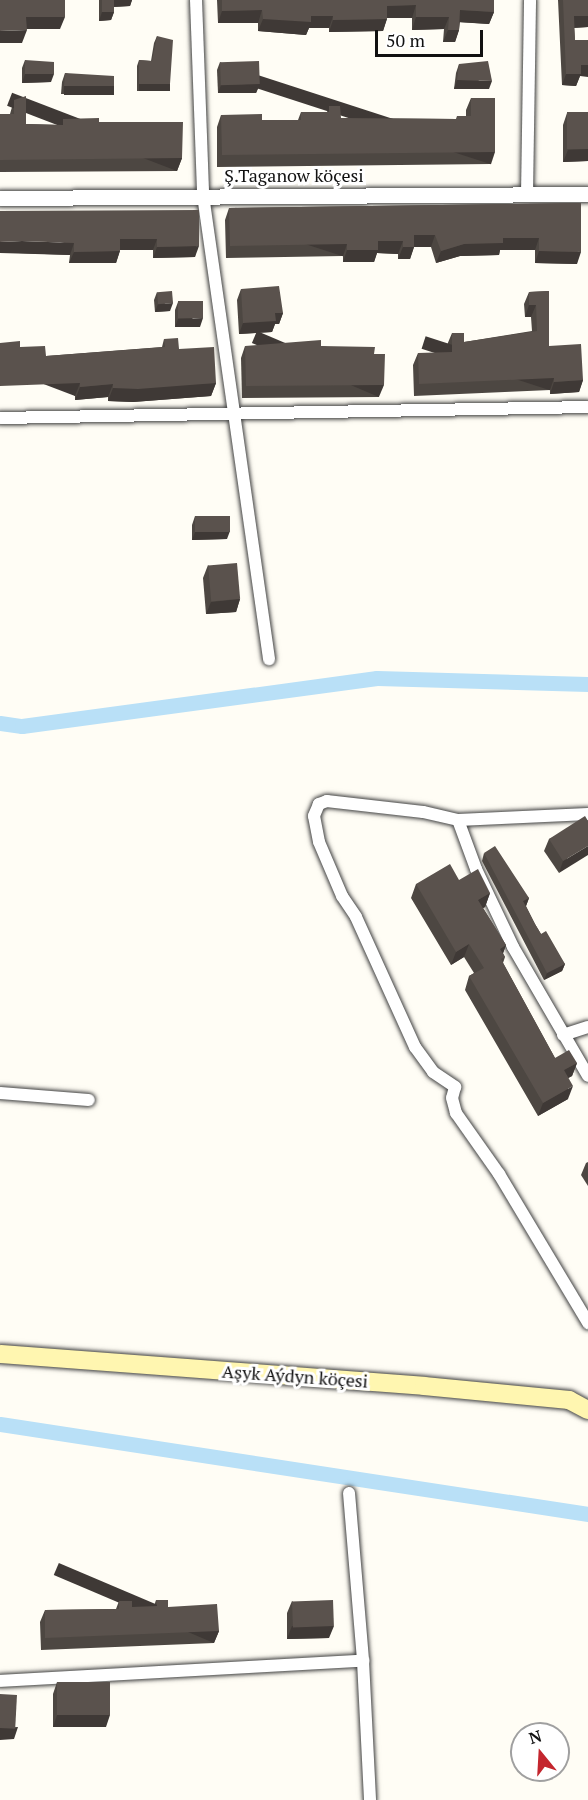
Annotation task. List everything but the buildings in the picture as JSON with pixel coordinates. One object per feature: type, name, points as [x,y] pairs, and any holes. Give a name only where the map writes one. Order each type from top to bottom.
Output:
[{"type":"main road","name":"Aşyk Aýdyn köçesi","points":[[0,1354],[447,1388],[569,1400],[588,1410]]},
{"type":"street","points":[[196,0],[203,195],[269,659]]},
{"type":"street","points":[[527,194],[530,0]]},
{"type":"street","name":"Ş.Taganow köçesi","points":[[0,198],[588,194]]},
{"type":"street","points":[[0,418],[234,416],[588,406]]},
{"type":"street","points":[[588,814],[458,820],[423,812],[327,801],[319,804],[314,827],[414,1047],[433,1072],[455,1087],[452,1098],[456,1113],[584,1302],[588,1323]]},
{"type":"street","points":[[458,820],[508,937],[588,1076]]},
{"type":"street","points":[[563,1035],[588,1027]]},
{"type":"street","points":[[0,1093],[89,1100]]},
{"type":"street","points":[[349,1493],[363,1661],[370,1800]]},
{"type":"street","points":[[0,1681],[363,1661]]},
{"type":"waterway","points":[[0,723],[22,726],[377,678],[588,684]]},
{"type":"waterway","points":[[0,1424],[588,1514]]}]
